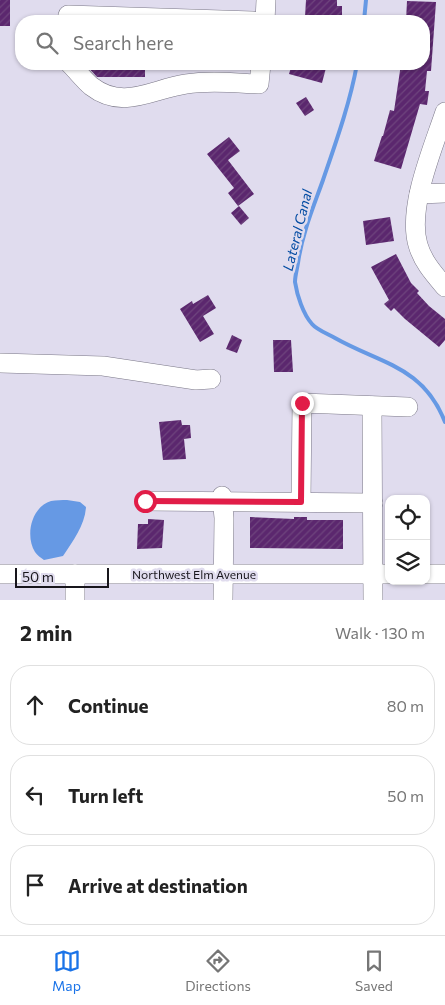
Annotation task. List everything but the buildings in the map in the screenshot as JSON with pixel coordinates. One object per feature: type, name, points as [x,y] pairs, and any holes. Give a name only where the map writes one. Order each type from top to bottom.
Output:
[{"type":"street","points":[[265,15],[266,0]]},
{"type":"street","points":[[78,70],[89,84],[100,92],[114,98],[129,98],[170,86],[189,83],[259,84],[260,70]]},
{"type":"street","points":[[445,112],[419,194],[414,220],[418,245],[428,268],[445,287]]},
{"type":"street","points":[[419,194],[445,194]]},
{"type":"street","points":[[0,363],[103,366],[196,380],[211,380]]},
{"type":"street","points":[[301,502],[302,403],[408,407]]},
{"type":"street","points":[[372,406],[373,503],[381,574],[374,600]]},
{"type":"street","points":[[145,501],[222,499],[373,503]]},
{"type":"street","points":[[222,499],[223,600]]},
{"type":"street","name":"Northwest Elm Avenue","points":[[0,574],[381,574]]},
{"type":"street","points":[[75,574],[75,600]]},
{"type":"street","points":[[430,574],[445,574]]},
{"type":"water","points":[[67,500],[80,502],[86,507],[83,520],[78,533],[63,556],[44,560],[36,553],[32,545],[30,530],[32,523],[39,509],[44,504],[51,501]]},
{"type":"waterway","name":"Lateral Canal","points":[[365,15],[366,0]]},
{"type":"waterway","name":"Lateral Canal","points":[[356,70],[342,122],[302,242],[295,280],[297,293],[306,315],[314,326],[352,347],[384,361],[413,378],[436,403],[445,422]]},
{"type":"route","points":[[145,501],[301,502],[302,403]]}]
